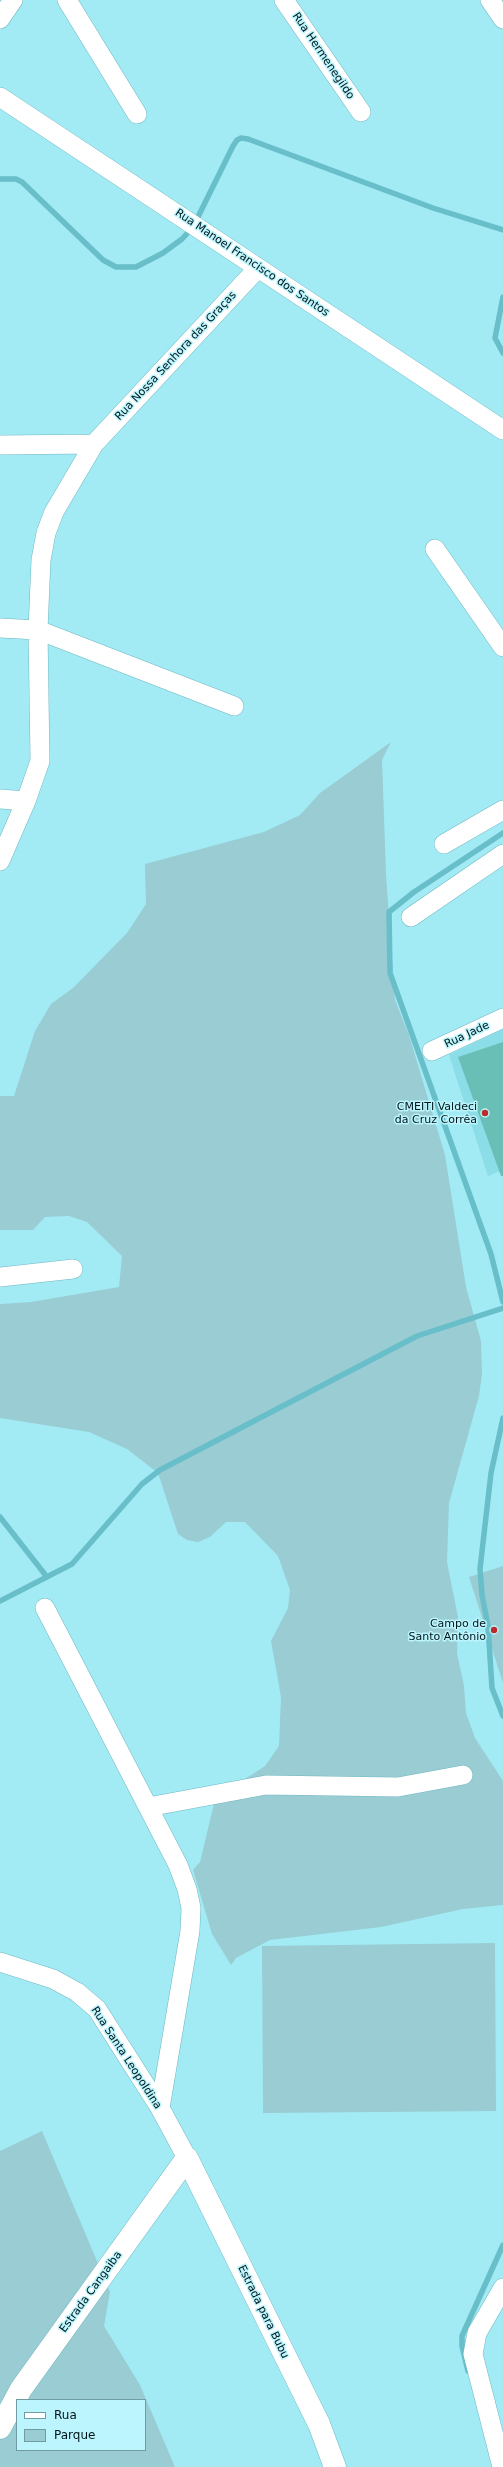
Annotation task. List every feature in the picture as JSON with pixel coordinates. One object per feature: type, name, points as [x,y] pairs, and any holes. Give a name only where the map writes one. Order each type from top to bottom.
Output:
[{"type":"street","points":[[0,19],[14,0]]},
{"type":"street","points":[[67,0],[137,114]]},
{"type":"street","name":"Rua Hermenegildo","points":[[284,0],[361,112]]},
{"type":"street","points":[[490,0],[503,19]]},
{"type":"street","name":"Rua Manoel Francisco dos Santos","points":[[0,97],[503,430]]},
{"type":"street","name":"Rua Nossa Senhora das Graças","points":[[26,801],[40,761],[38,630],[41,560],[46,533],[54,512],[94,444],[258,268]]},
{"type":"street","points":[[0,445],[94,444]]},
{"type":"street","points":[[436,549],[503,647]]},
{"type":"street","points":[[0,628],[38,630],[234,706]]},
{"type":"street","points":[[0,799],[26,801],[0,861]]},
{"type":"street","points":[[444,844],[503,810]]},
{"type":"street","points":[[411,917],[503,854]]},
{"type":"street","name":"Rua Jade","points":[[432,1051],[503,1018]]},
{"type":"street","points":[[0,1276],[73,1269]]},
{"type":"street","points":[[45,1608],[178,1865],[191,1908],[190,1931],[160,2108]]},
{"type":"street","points":[[148,1807],[266,1785],[398,1787],[463,1775]]},
{"type":"street","name":"Rua Santa Leopoldina","points":[[0,1962],[53,1979],[77,1992],[97,2009],[160,2108],[186,2158]]},
{"type":"street","name":"Estrada Cangaiba","points":[[0,2428],[21,2389],[186,2158]]},
{"type":"street","name":"Estrada para Bubu","points":[[186,2158],[319,2424],[335,2467]]},
{"type":"street","points":[[502,2467],[473,2354],[477,2333],[503,2288]]},
{"type":"shaded area","name":"CMEITI Valdeci da Cruz Corrêa","points":[[503,1029],[503,1170],[488,1176],[449,1055]]},
{"type":"green space","points":[[391,742],[382,760],[386,874],[395,1000],[409,1035],[445,1155],[466,1287],[481,1341],[482,1374],[479,1396],[449,1503],[447,1562],[458,1617],[457,1653],[464,1686],[466,1713],[475,1738],[503,1781],[503,1905],[463,1909],[381,1927],[270,1940],[236,1958],[231,1965],[212,1934],[193,1870],[200,1862],[214,1804],[228,1790],[265,1766],[279,1746],[281,1697],[271,1641],[288,1608],[290,1590],[278,1556],[245,1522],[226,1522],[210,1537],[198,1542],[187,1540],[178,1534],[158,1473],[127,1449],[89,1432],[0,1418],[0,1304],[31,1302],[119,1287],[122,1256],[87,1222],[69,1216],[45,1217],[33,1230],[0,1230],[0,1096],[14,1096],[35,1031],[51,1004],[73,988],[127,933],[146,904],[145,864],[264,832],[300,815],[320,793]]},
{"type":"green space","name":"Campo de Santo Antônio","points":[[503,1566],[503,1683],[469,1577]]},
{"type":"green space","points":[[495,1943],[496,2111],[263,2113],[262,1946]]},
{"type":"green space","points":[[42,2131],[110,2292],[104,2326],[140,2385],[146,2399],[16,2399],[16,2451],[146,2451],[146,2399],[175,2467],[0,2467],[0,2151]]},
{"type":"building","name":"CMEITI Valdeci da Cruz Corrêa","points":[[503,1042],[503,1176],[501,1176],[458,1057]]},
{"type":"waterway","points":[[0,179],[16,179],[22,182],[103,260],[116,267],[136,267],[163,253],[182,239],[193,227],[233,146],[237,140],[241,138],[248,139],[433,208],[503,230]]},
{"type":"waterway","points":[[503,297],[495,338],[503,353]]},
{"type":"waterway","points":[[503,833],[414,892],[389,912],[390,973],[491,1254],[503,1302]]},
{"type":"waterway","points":[[0,1601],[72,1564],[142,1484],[160,1470],[417,1336],[503,1308]]},
{"type":"waterway","points":[[503,1418],[491,1473],[480,1569],[482,1595],[488,1626],[492,1688],[503,1716]]},
{"type":"waterway","points":[[0,1517],[47,1577]]},
{"type":"waterway","points":[[468,2371],[462,2346],[462,2336],[503,2245]]},
{"type":"place","name":"CMEITI Valdeci da Cruz Corrêa","points":[[485,1113]]},
{"type":"place","name":"Campo de Santo Antônio","points":[[494,1630]]}]
